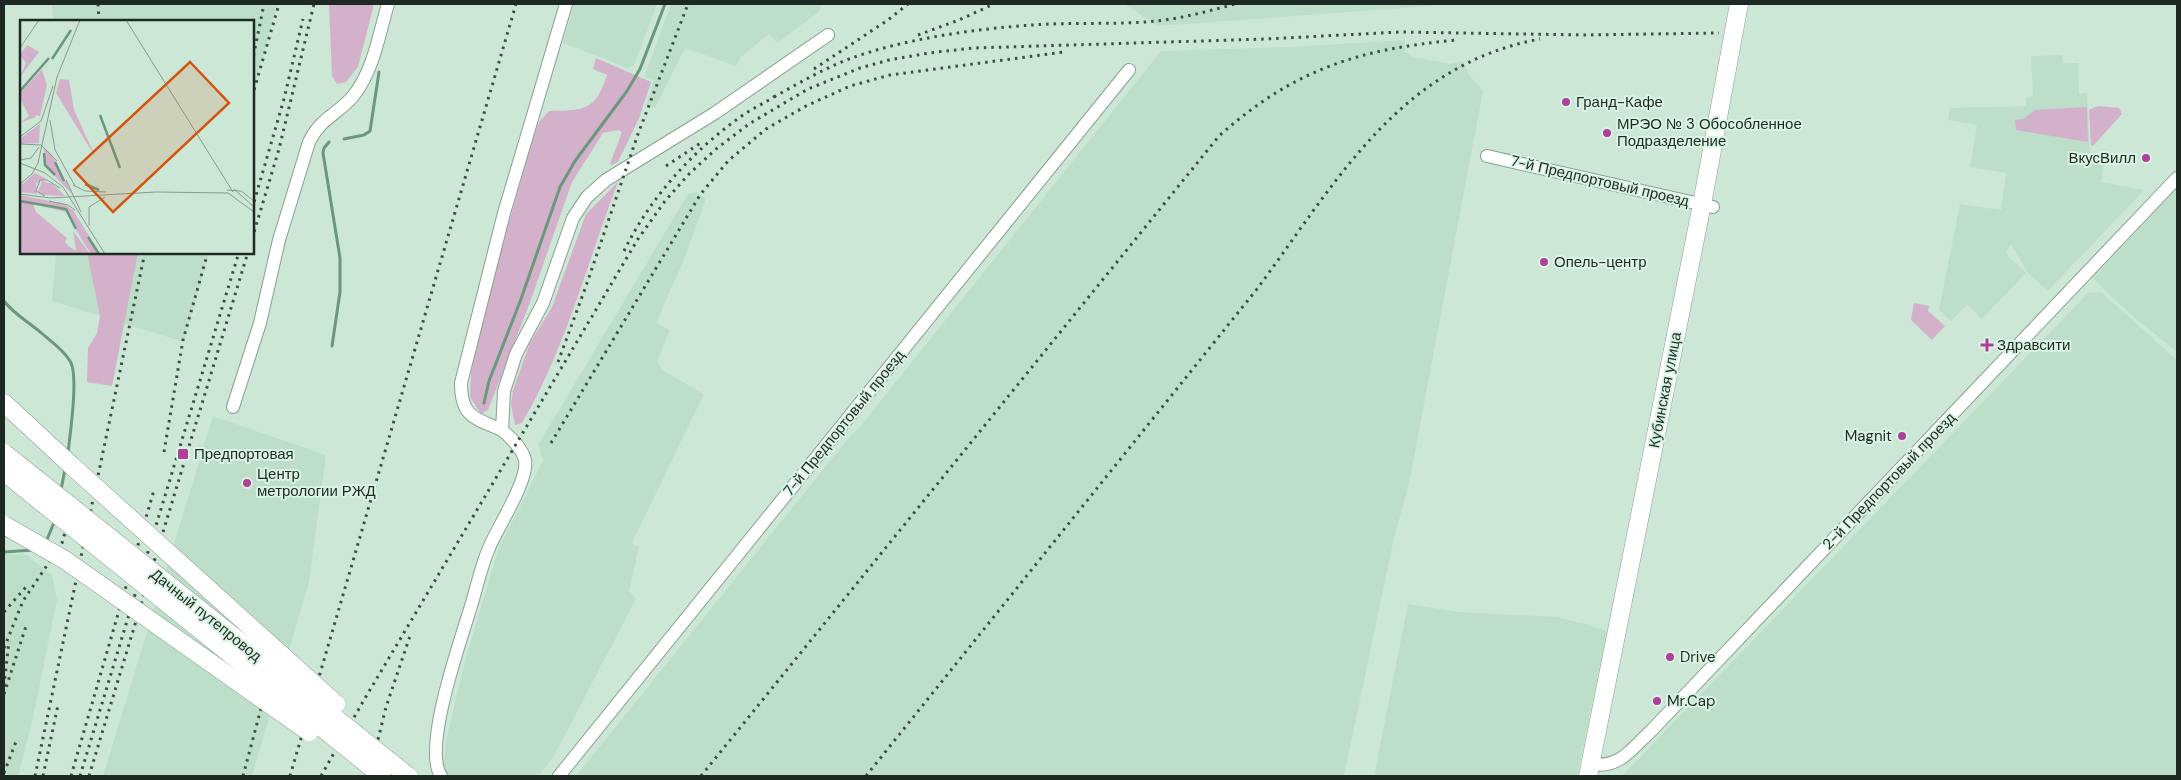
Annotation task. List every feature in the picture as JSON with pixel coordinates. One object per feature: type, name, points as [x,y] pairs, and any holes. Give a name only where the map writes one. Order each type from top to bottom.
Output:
[{"type":"main road","name":"Кубинская улица","points":[[1708,206],[1739,4]]},
{"type":"main road","name":"Кубинская улица","points":[[1594,770],[1750,4]]},
{"type":"main road","points":[[4,403],[258,636],[387,749],[413,776]]},
{"type":"main road","name":"Дачный путепровод","points":[[4,452],[408,776]]},
{"type":"main road","name":"Дачный путепровод","points":[[4,472],[382,776]]},
{"type":"main road","points":[[4,525],[64,560],[369,776]]},
{"type":"street","points":[[233,407],[260,323],[279,240],[309,142],[314,131],[323,121],[343,106],[361,85],[373,57],[388,4]]},
{"type":"street","points":[[441,776],[438,772],[436,756],[439,721],[451,670],[489,549],[522,482],[525,461],[516,444],[502,430],[468,413],[461,402],[461,383],[504,213],[566,4]]},
{"type":"street","points":[[502,430],[504,391],[516,354],[543,303],[573,218],[587,198],[606,180],[715,113],[828,34]]},
{"type":"street","name":"7-й Предпортовый проезд","points":[[559,776],[1130,70]]},
{"type":"street","name":"7-й Предпортовый проезд","points":[[1487,156],[1708,206]]},
{"type":"street","name":"2-й Предпортовый проезд","points":[[1594,770],[1618,762],[1651,731],[2177,178]]},
{"type":"shaded area","points":[[52,4],[277,4],[254,89],[254,20],[53,20]]},
{"type":"shaded area","points":[[329,4],[374,4],[358,67],[346,82],[337,84],[332,76]]},
{"type":"shaded area","points":[[574,4],[657,4],[634,65],[628,68],[563,43]]},
{"type":"shaded area","points":[[671,4],[821,4],[820,11],[777,43],[769,34],[741,57],[736,66],[685,48],[655,108],[646,105],[654,80],[644,77]]},
{"type":"shaded area","points":[[1124,4],[1438,4],[1158,26]]},
{"type":"shaded area","points":[[1405,40],[1405,52],[1413,57],[1451,64],[1462,61],[1470,76],[1483,91],[1409,484],[1394,538],[1344,776],[576,776],[851,435],[859,428],[1161,51],[1290,47]]},
{"type":"shaded area","points":[[2062,55],[2063,63],[2078,63],[2079,94],[2087,93],[2090,152],[2105,155],[2101,182],[2144,190],[2048,291],[2028,273],[2011,244],[2006,252],[2008,256],[2026,273],[1982,319],[1967,305],[1951,321],[1939,310],[1960,204],[2001,210],[2006,173],[1970,167],[1977,125],[1948,120],[1950,108],[2026,106],[2026,97],[2033,96],[2031,56]]},
{"type":"shaded area","points":[[596,58],[651,82],[639,118],[618,162],[610,164],[622,132],[618,130],[603,133],[572,182],[529,305],[488,410],[481,414],[470,397],[471,374],[486,302],[535,132],[540,121],[549,111],[580,109],[593,102],[598,96],[607,75],[593,69]]},
{"type":"shaded area","points":[[2098,106],[2119,108],[2122,114],[2093,146],[2091,145],[2089,110]]},
{"type":"shaded area","points":[[2087,107],[2088,142],[2016,130],[2015,120],[2023,119],[2035,110]]},
{"type":"shaded area","points":[[618,182],[564,335],[522,423],[515,425],[511,405],[513,390],[530,343],[552,307],[586,214]]},
{"type":"shaded area","points":[[2177,189],[2177,352],[2128,312],[2093,278]]},
{"type":"shaded area","points":[[696,192],[706,199],[685,257],[656,323],[670,330],[657,361],[662,370],[704,394],[632,543],[639,547],[629,591],[636,599],[554,756],[539,776],[449,776],[443,765],[446,741],[465,661],[498,550],[543,461],[538,445],[688,194]]},
{"type":"shaded area","points":[[56,254],[209,254],[184,342],[52,301]]},
{"type":"shaded area","points":[[88,254],[138,254],[112,386],[87,382],[88,348],[97,333],[100,316]]},
{"type":"shaded area","points":[[2101,292],[2177,360],[2177,776],[1622,776],[2088,293]]},
{"type":"shaded area","points":[[1914,303],[1929,306],[1928,311],[1945,326],[1932,340],[1911,320]]},
{"type":"shaded area","points":[[213,416],[326,455],[309,582],[252,776],[103,776]]},
{"type":"shaded area","points":[[4,554],[27,555],[52,575],[57,600],[32,722],[18,776],[4,776]]},
{"type":"shaded area","points":[[1408,604],[1459,612],[1557,617],[1607,631],[1577,776],[1374,776]]},
{"type":"waterway","points":[[484,403],[489,381],[521,299],[560,187],[575,161],[627,91],[640,69],[665,4]]},
{"type":"waterway","points":[[344,139],[364,135],[370,131],[379,72]]},
{"type":"waterway","points":[[329,142],[324,148],[323,153],[340,258],[340,292],[332,346]]},
{"type":"waterway","points":[[4,301],[16,314],[60,349],[73,368],[74,391],[68,453]]},
{"type":"waterway","points":[[61,490],[65,469]]},
{"type":"waterway","points":[[46,542],[55,520]]},
{"type":"waterway","points":[[4,552],[33,550]]},
{"type":"railway","points":[[98,4],[99,20]]},
{"type":"railway","points":[[254,53],[264,4]]},
{"type":"railway","points":[[254,90],[279,4]]},
{"type":"railway","points":[[254,232],[279,149],[314,4]]},
{"type":"railway","points":[[290,776],[516,4]]},
{"type":"railway","points":[[558,362],[638,134],[688,4]]},
{"type":"railway","points":[[814,69],[888,20],[908,4]]},
{"type":"railway","points":[[918,35],[959,20],[994,4]]},
{"type":"railway","points":[[774,97],[820,72],[849,59],[892,46],[939,36],[1047,24],[1157,21],[1187,16],[1235,4]]},
{"type":"railway","points":[[254,202],[284,99],[303,19]]},
{"type":"railway","points":[[321,776],[361,705],[638,239],[665,201],[689,174],[716,149],[749,124],[808,89],[860,68],[889,60],[973,48],[1266,39],[1400,32],[1585,35],[1719,33]]},
{"type":"railway","points":[[866,776],[1257,289],[1314,209],[1375,134],[1409,102],[1447,74],[1491,53],[1540,39]]},
{"type":"railway","points":[[701,776],[1219,136],[1274,94],[1329,66],[1389,49],[1457,40]]},
{"type":"railway","points":[[551,443],[700,195],[728,161],[766,129],[806,106],[850,86],[890,75],[1064,52]]},
{"type":"railway","points":[[624,251],[647,211],[661,192],[692,158],[727,127],[779,93]]},
{"type":"railway","points":[[666,166],[702,142]]},
{"type":"railway","points":[[35,776],[145,254]]},
{"type":"railway","points":[[164,452],[183,340],[207,254]]},
{"type":"railway","points":[[80,776],[238,254]]},
{"type":"railway","points":[[89,776],[247,254]]},
{"type":"railway","points":[[71,776],[154,490]]},
{"type":"railway","points":[[4,648],[23,601],[62,543],[70,516]]},
{"type":"railway","points":[[4,612],[26,587]]},
{"type":"railway","points":[[4,694],[27,623]]},
{"type":"railway","points":[[369,776],[386,707],[411,633]]},
{"type":"railway","points":[[4,686],[9,641]]},
{"type":"railway","points":[[243,776],[271,671]]},
{"type":"railway","points":[[43,776],[58,705]]},
{"type":"railway","points":[[4,773],[17,739]]},
{"type":"place","name":"Гранд-Кафе","points":[[1566,102]]},
{"type":"place","name":"МРЭО № 3 Обособленное Подразделение","points":[[1607,133]]},
{"type":"place","name":"ВкусВилл","points":[[2146,158]]},
{"type":"place","name":"Опель-центр","points":[[1544,262]]},
{"type":"place","name":"Здравсити","points":[[1987,345]]},
{"type":"place","name":"Magnit","points":[[1902,436]]},
{"type":"place","name":"Предпортовая","points":[[183,454]]},
{"type":"place","name":"Центр метрологии РЖД","points":[[247,483]]},
{"type":"place","name":"Drive","points":[[1670,657]]},
{"type":"place","name":"Mr.Cap","points":[[1657,701]]}]
